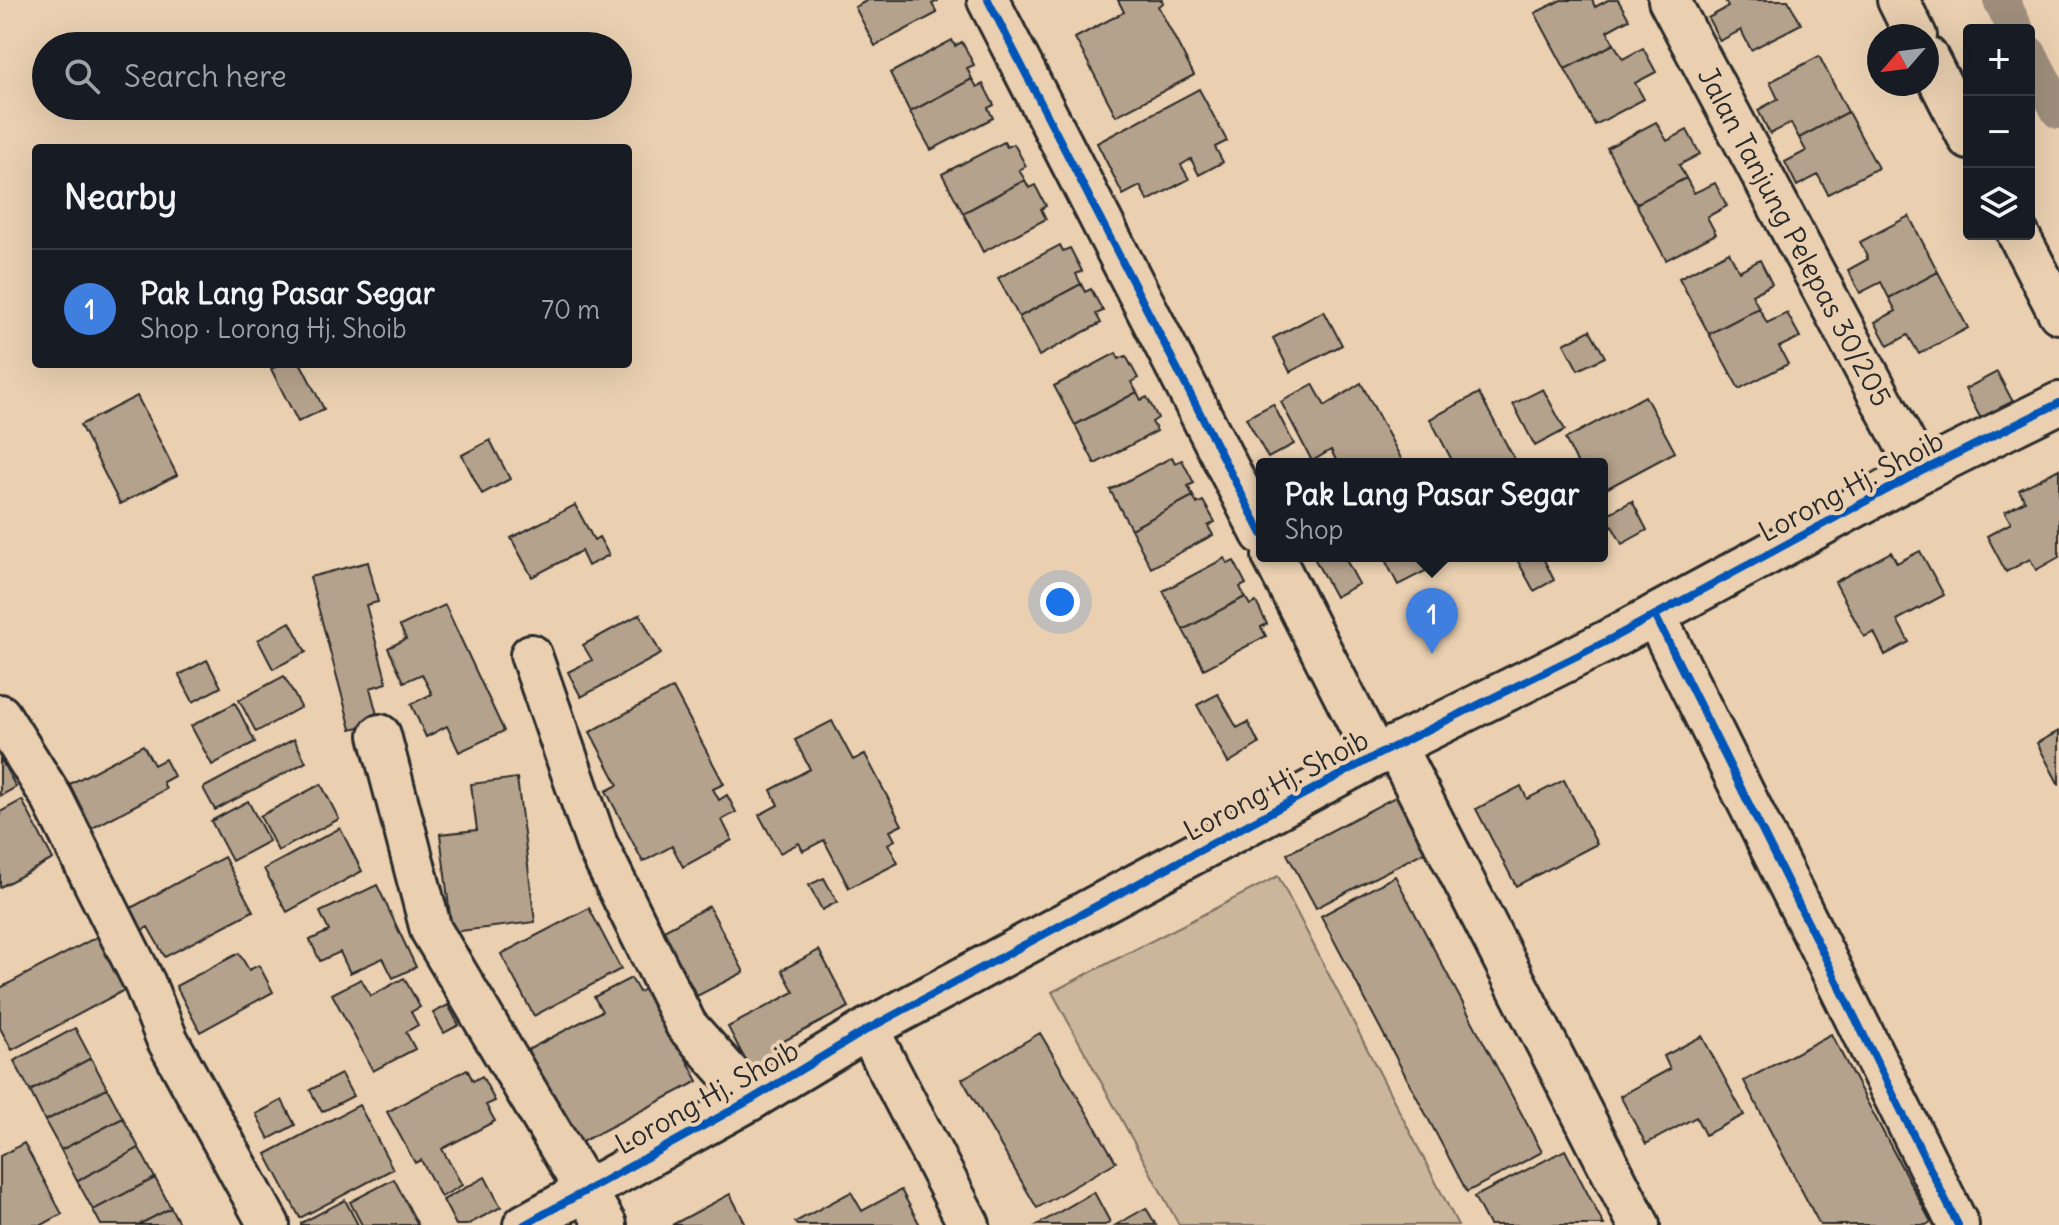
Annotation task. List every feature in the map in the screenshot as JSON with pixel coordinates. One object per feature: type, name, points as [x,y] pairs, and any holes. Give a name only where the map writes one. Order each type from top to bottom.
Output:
[{"type":"street","points":[[988,0],[1256,522]]},
{"type":"street","name":"Jalan Tanjung Pelepas 30/205","points":[[1669,0],[1920,472]]},
{"type":"street","points":[[1898,0],[1910,24]]},
{"type":"street","points":[[1939,80],[1963,127]]},
{"type":"street","points":[[2021,240],[2059,313]]},
{"type":"street","name":"Lorong Hj. Shoib","points":[[524,1225],[752,1099],[868,1029],[1385,751],[1655,615],[1920,472],[2059,403]]},
{"type":"street","points":[[1276,562],[1385,751],[1639,1225]]},
{"type":"street","points":[[1655,615],[1958,1225]]},
{"type":"street","points":[[531,655],[597,845],[679,1012],[686,1025],[752,1099]]},
{"type":"street","points":[[0,715],[52,798],[145,984],[167,1039],[269,1225]]},
{"type":"street","points":[[380,735],[431,930],[606,1225]]},
{"type":"street","points":[[868,1029],[969,1225]]},
{"type":"shaded area","points":[[1278,876],[1458,1225],[1179,1225],[1052,992]]},
{"type":"building","points":[[868,0],[938,0],[932,4],[937,13],[875,46],[855,7]]},
{"type":"building","points":[[1118,0],[1162,0],[1163,3],[1158,6],[1194,75],[1116,116],[1075,38],[1124,12]]},
{"type":"building","points":[[1561,0],[1592,0],[1595,7],[1608,0],[1618,0],[1629,19],[1607,31],[1614,44],[1565,69],[1535,13]]},
{"type":"building","points":[[1725,0],[1788,0],[1801,24],[1751,50],[1741,30],[1720,41],[1708,18],[1728,7]]},
{"type":"building","points":[[952,40],[955,46],[962,42],[974,65],[967,68],[972,79],[910,112],[890,73]]},
{"type":"building","points":[[1614,44],[1623,59],[1643,48],[1656,72],[1635,83],[1644,99],[1595,125],[1565,69]]},
{"type":"building","points":[[1819,56],[1848,112],[1799,138],[1791,123],[1770,134],[1758,110],[1778,99],[1770,82]]},
{"type":"building","points":[[972,79],[977,87],[983,84],[994,105],[988,108],[993,118],[931,150],[910,112]]},
{"type":"building","points":[[1199,89],[1227,141],[1215,147],[1223,162],[1199,175],[1191,159],[1181,165],[1189,179],[1148,201],[1140,186],[1123,195],[1097,143]]},
{"type":"building","points":[[1848,112],[1878,168],[1828,194],[1818,175],[1797,186],[1785,162],[1806,151],[1799,138]]},
{"type":"building","points":[[1656,122],[1667,141],[1687,130],[1700,154],[1679,165],[1686,178],[1636,204],[1607,148]]},
{"type":"building","points":[[1004,142],[1007,147],[1014,144],[1026,166],[1019,170],[1025,180],[963,213],[942,174]]},
{"type":"building","points":[[1686,178],[1694,193],[1715,183],[1727,206],[1707,217],[1716,234],[1666,260],[1636,204]]},
{"type":"building","points":[[1025,180],[1029,188],[1035,185],[1046,206],[1041,209],[1046,219],[983,252],[963,213]]},
{"type":"building","points":[[1909,216],[1938,272],[1889,298],[1881,282],[1860,293],[1848,270],[1868,259],[1860,242]]},
{"type":"building","points":[[1060,245],[1063,251],[1070,248],[1082,271],[1076,274],[1081,284],[1019,317],[998,278]]},
{"type":"building","points":[[1729,252],[1739,271],[1760,260],[1772,284],[1752,295],[1759,308],[1709,334],[1679,278]]},
{"type":"building","points":[[1938,272],[1968,328],[1919,354],[1908,335],[1888,346],[1875,322],[1896,311],[1889,298]]},
{"type":"building","points":[[1081,284],[1085,292],[1091,289],[1103,311],[1096,314],[1101,323],[1039,356],[1019,317]]},
{"type":"building","points":[[1759,308],[1767,323],[1787,313],[1800,337],[1779,347],[1788,364],[1739,389],[1709,334]]},
{"type":"building","points":[[1324,311],[1342,345],[1290,372],[1273,338]]},
{"type":"building","points":[[1590,330],[1605,357],[1578,370],[1564,344]]},
{"type":"building","points":[[1116,353],[1119,359],[1126,356],[1138,378],[1131,382],[1137,392],[1075,425],[1054,386]]},
{"type":"building","points":[[303,368],[324,409],[298,422],[271,369]]},
{"type":"building","points":[[1997,372],[2013,402],[1981,419],[1965,389]]},
{"type":"building","points":[[1361,383],[1401,458],[1335,458],[1331,450],[1317,458],[1310,458],[1281,402],[1313,384],[1325,406]]},
{"type":"building","points":[[1543,389],[1565,430],[1535,446],[1513,404]]},
{"type":"building","points":[[1137,392],[1141,400],[1147,397],[1158,418],[1152,422],[1157,431],[1095,464],[1075,425]]},
{"type":"building","points":[[1479,393],[1514,458],[1451,458],[1430,419]]},
{"type":"building","points":[[137,396],[177,475],[120,504],[80,425]]},
{"type":"building","points":[[1645,396],[1675,452],[1608,488],[1608,458],[1575,458],[1565,439]]},
{"type":"building","points":[[1273,404],[1294,444],[1268,458],[1246,418]]},
{"type":"building","points":[[490,440],[510,479],[482,494],[462,455]]},
{"type":"building","points":[[1172,457],[1175,463],[1182,460],[1194,483],[1188,486],[1193,496],[1131,529],[1110,490]]},
{"type":"building","points":[[2059,469],[2059,557],[2036,570],[2030,559],[2006,572],[1987,536],[2011,523],[2005,512],[2025,501],[2019,490]]},
{"type":"building","points":[[1193,496],[1197,504],[1203,501],[1215,522],[1208,526],[1213,535],[1151,568],[1131,529]]},
{"type":"building","points":[[1632,501],[1647,530],[1622,544],[1608,514]]},
{"type":"building","points":[[575,505],[594,540],[599,537],[609,555],[588,566],[581,551],[532,577],[511,538]]},
{"type":"building","points":[[1920,551],[1944,595],[1897,620],[1909,642],[1885,655],[1874,632],[1864,637],[1835,582],[1891,552],[1897,563]]},
{"type":"building","points":[[1225,558],[1228,564],[1234,561],[1246,584],[1240,587],[1245,597],[1183,630],[1163,591]]},
{"type":"building","points":[[368,562],[378,602],[366,605],[387,683],[370,688],[379,722],[351,729],[310,577]]},
{"type":"building","points":[[1316,562],[1347,562],[1359,584],[1335,597]]},
{"type":"building","points":[[1386,562],[1443,562],[1398,585]]},
{"type":"building","points":[[1518,562],[1545,562],[1554,580],[1534,591]]},
{"type":"building","points":[[1245,597],[1250,605],[1256,602],[1267,624],[1261,627],[1266,636],[1204,669],[1183,630]]},
{"type":"building","points":[[445,605],[504,731],[459,752],[447,726],[426,737],[411,704],[432,694],[422,674],[404,682],[388,648],[406,639],[400,626]]},
{"type":"building","points":[[640,614],[661,654],[581,697],[568,672],[592,660],[583,645]]},
{"type":"building","points":[[290,622],[306,652],[273,669],[258,640]]},
{"type":"building","points":[[207,660],[221,687],[193,702],[179,675]]},
{"type":"building","points":[[284,676],[301,707],[256,732],[239,700]]},
{"type":"building","points":[[673,688],[724,784],[713,789],[719,800],[727,795],[736,812],[722,820],[732,840],[683,867],[672,846],[643,862],[606,791],[618,785],[590,732]]},
{"type":"building","points":[[1218,694],[1237,728],[1248,722],[1259,744],[1228,763],[1197,705]]},
{"type":"building","points":[[235,703],[255,742],[212,765],[191,726]]},
{"type":"building","points":[[832,721],[853,760],[865,754],[902,825],[890,831],[895,840],[888,844],[898,863],[849,888],[824,840],[803,851],[799,843],[780,853],[759,815],[778,805],[771,790],[810,769],[795,740]]},
{"type":"building","points":[[2059,731],[2059,785],[2037,743]]},
{"type":"building","points":[[294,739],[306,762],[215,810],[203,788]]},
{"type":"building","points":[[143,745],[154,765],[165,759],[174,776],[163,782],[166,789],[91,829],[68,785]]},
{"type":"building","points":[[0,758],[16,787],[0,796]]},
{"type":"building","points":[[517,778],[535,922],[452,932],[440,834],[477,830],[471,784]]},
{"type":"building","points":[[1564,780],[1597,844],[1516,886],[1476,809],[1521,786],[1527,799]]},
{"type":"building","points":[[321,784],[339,819],[278,851],[260,816]]},
{"type":"building","points":[[1397,796],[1426,851],[1316,908],[1287,854]]},
{"type":"building","points":[[22,800],[53,859],[0,887],[0,812]]},
{"type":"building","points":[[248,801],[269,841],[232,861],[211,821]]},
{"type":"building","points":[[340,828],[362,871],[287,912],[264,869]]},
{"type":"building","points":[[224,857],[253,911],[165,957],[148,927],[132,936],[120,914]]},
{"type":"building","points":[[1395,876],[1542,1152],[1467,1192],[1321,916]]},
{"type":"building","points":[[824,878],[837,902],[822,910],[809,885]]},
{"type":"building","points":[[377,885],[416,967],[393,978],[383,958],[350,973],[340,952],[320,961],[310,940],[329,931],[320,912]]},
{"type":"building","points":[[709,906],[744,972],[697,996],[662,931]]},
{"type":"building","points":[[589,908],[621,969],[534,1016],[501,954]]},
{"type":"building","points":[[102,934],[130,987],[12,1050],[0,1028],[0,988]]},
{"type":"building","points":[[819,950],[849,1007],[778,1044],[785,1056],[752,1073],[728,1027],[794,992],[782,970]]},
{"type":"building","points":[[239,953],[249,970],[259,965],[273,992],[200,1032],[176,986]]},
{"type":"building","points":[[404,978],[420,1007],[411,1012],[418,1025],[406,1032],[415,1049],[373,1071],[332,994],[361,979],[371,996]]},
{"type":"building","points":[[631,978],[639,992],[648,987],[698,1081],[572,1147],[522,1053],[602,1011],[594,997]]},
{"type":"building","points":[[448,1005],[459,1025],[444,1033],[433,1013]]},
{"type":"building","points":[[75,1028],[91,1058],[30,1091],[14,1061]]},
{"type":"building","points":[[1040,1033],[1116,1162],[1037,1208],[962,1079]]},
{"type":"building","points":[[1831,1034],[1931,1222],[1926,1225],[1820,1225],[1744,1081]]},
{"type":"building","points":[[1702,1036],[1744,1115],[1705,1135],[1696,1117],[1646,1144],[1620,1096],[1670,1069],[1664,1056]]},
{"type":"building","points":[[91,1058],[107,1088],[45,1121],[30,1091]]},
{"type":"building","points":[[467,1069],[473,1081],[482,1076],[495,1101],[486,1105],[495,1121],[442,1149],[462,1185],[441,1197],[421,1160],[415,1163],[387,1112]]},
{"type":"building","points":[[341,1074],[353,1096],[322,1112],[310,1090]]},
{"type":"building","points":[[107,1088],[123,1118],[61,1150],[45,1121]]},
{"type":"building","points":[[282,1100],[295,1125],[269,1139],[256,1114]]},
{"type":"building","points":[[359,1105],[393,1169],[300,1218],[266,1154]]},
{"type":"building","points":[[123,1118],[139,1148],[77,1181],[61,1150]]},
{"type":"building","points":[[24,1143],[62,1214],[42,1225],[0,1225],[0,1156]]},
{"type":"building","points":[[139,1148],[155,1178],[93,1210],[77,1181]]},
{"type":"building","points":[[1565,1150],[1604,1225],[1489,1225],[1474,1197]]},
{"type":"building","points":[[485,1177],[501,1207],[467,1225],[456,1225],[443,1200]]},
{"type":"building","points":[[155,1178],[171,1208],[138,1225],[101,1225],[93,1210]]},
{"type":"building","points":[[394,1179],[418,1225],[362,1225],[350,1202]]},
{"type":"building","points":[[901,1190],[920,1225],[797,1225],[795,1222],[851,1192],[862,1211]]},
{"type":"building","points":[[1094,1192],[1110,1222],[1105,1225],[1037,1225]]},
{"type":"building","points":[[730,1194],[746,1225],[672,1225]]},
{"type":"building","points":[[345,1200],[358,1225],[301,1225],[301,1223]]},
{"type":"building","points":[[171,1208],[180,1225],[138,1225]]},
{"type":"building","points":[[1146,1208],[1156,1225],[1116,1225]]},
{"type":"waterway","points":[[2001,0],[2013,24]]},
{"type":"waterway","points":[[2035,65],[2059,111]]},
{"type":"cycle path","points":[[988,0],[1256,522]]},
{"type":"cycle path","points":[[524,1225],[752,1099],[868,1029],[1375,756],[1605,642],[1920,472],[2059,403]]},
{"type":"cycle path","points":[[1655,615],[1958,1225]]},
{"type":"place","name":"Pak Lang Pasar Segar","points":[[1432,654]]}]
